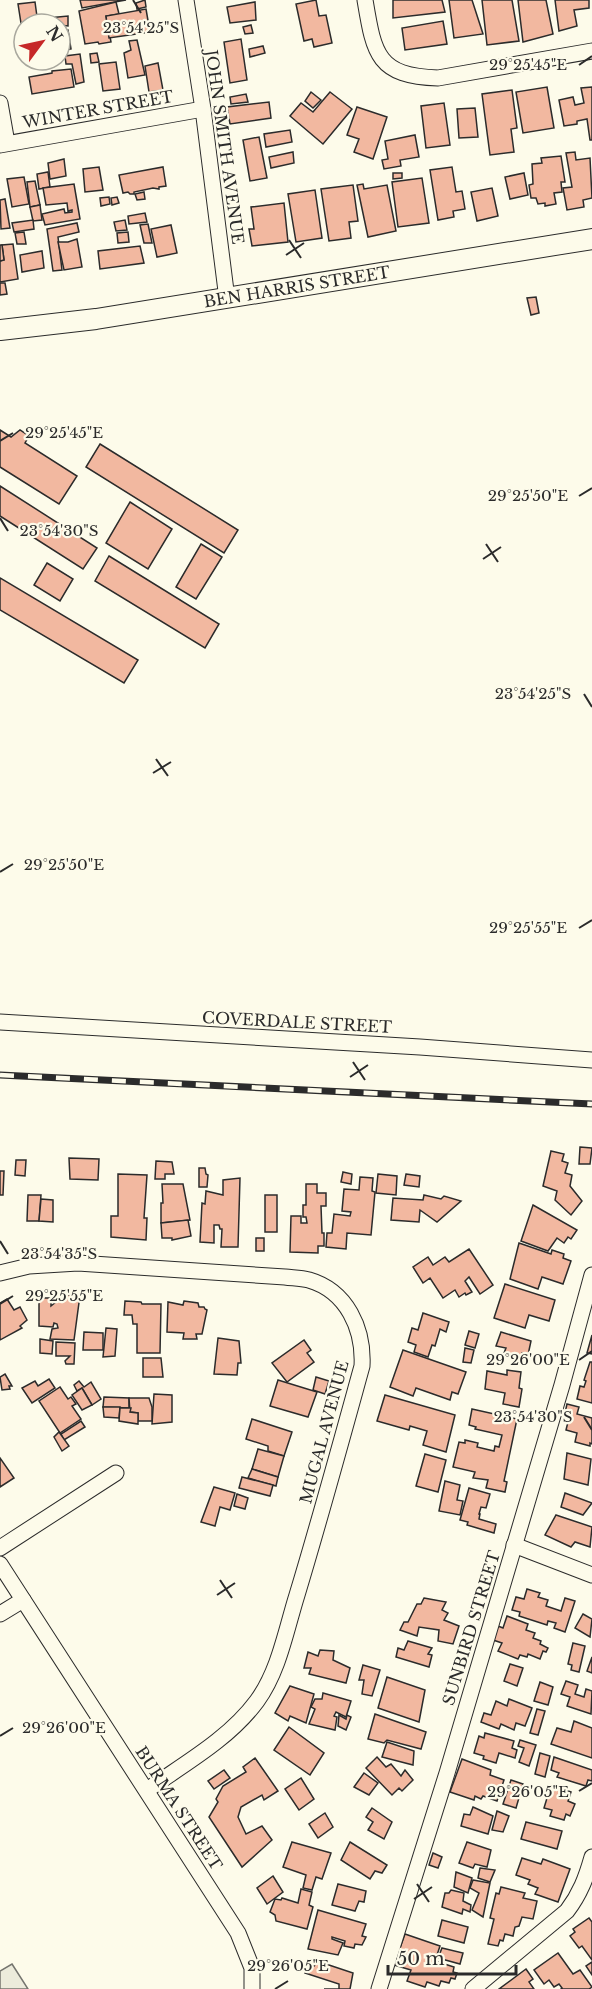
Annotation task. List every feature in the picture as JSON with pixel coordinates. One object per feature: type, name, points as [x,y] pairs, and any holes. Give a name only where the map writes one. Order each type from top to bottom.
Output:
[{"type":"street","name":"JOHN SMITH AVENUE","points":[[186,0],[203,109],[227,298]]},
{"type":"street","points":[[365,0],[372,40],[378,51],[393,69],[414,77],[438,78],[592,51]]},
{"type":"street","points":[[0,103],[3,144]]},
{"type":"street","name":"WINTER STREET","points":[[3,144],[203,109]]},
{"type":"street","name":"BEN HARRIS STREET","points":[[0,330],[96,320],[592,239]]},
{"type":"street","name":"COVERDALE STREET","points":[[0,1022],[420,1047],[592,1060]]},
{"type":"street","name":"MUGAL AVENUE","points":[[0,1273],[28,1266],[78,1263],[285,1277],[308,1280],[323,1286],[335,1294],[355,1319],[362,1366],[274,1671],[256,1702],[246,1714],[217,1740],[147,1790]]},
{"type":"street","name":"SUNBIRD STREET","points":[[381,1989],[562,1385],[592,1275]]},
{"type":"street","points":[[0,1548],[116,1473]]},
{"type":"street","points":[[514,1545],[592,1575]]},
{"type":"street","name":"BURMA STREET","points":[[0,1564],[238,1933],[250,1959],[252,1989]]},
{"type":"street","points":[[0,1614],[22,1600]]},
{"type":"street","points":[[473,1989],[567,1911],[584,1886],[592,1857]]},
{"type":"shaded area","points":[[12,1964],[28,1989],[0,1989],[0,1971]]},
{"type":"building","points":[[80,0],[126,0],[82,8]]},
{"type":"building","points":[[145,0],[146,7],[137,9],[136,3]]},
{"type":"building","points":[[316,0],[319,16],[326,15],[332,43],[314,47],[312,39],[304,41],[296,4]]},
{"type":"building","points":[[393,0],[442,0],[445,12],[393,18]]},
{"type":"building","points":[[449,0],[472,0],[483,34],[454,38]]},
{"type":"building","points":[[482,0],[512,0],[519,41],[487,45]]},
{"type":"building","points":[[518,0],[546,0],[553,34],[523,42]]},
{"type":"building","points":[[555,0],[589,0],[589,8],[574,10],[577,26],[559,31]]},
{"type":"building","points":[[35,2],[36,12],[19,12],[18,4]]},
{"type":"building","points":[[116,2],[119,14],[106,16],[111,42],[85,44],[79,11]]},
{"type":"building","points":[[255,2],[256,20],[230,23],[227,7]]},
{"type":"building","points":[[146,9],[150,32],[109,38],[106,16]]},
{"type":"building","points":[[443,21],[447,44],[405,50],[402,28]]},
{"type":"building","points":[[251,25],[253,33],[245,34],[243,27]]},
{"type":"building","points":[[241,39],[247,80],[230,83],[224,42]]},
{"type":"building","points":[[137,40],[145,75],[128,78],[124,53],[131,50],[129,41]]},
{"type":"building","points":[[263,46],[265,53],[250,57],[249,49]]},
{"type":"building","points":[[97,53],[99,62],[91,63],[90,54]]},
{"type":"building","points":[[80,54],[84,82],[76,84],[72,55]]},
{"type":"building","points":[[116,62],[120,89],[103,91],[99,64]]},
{"type":"building","points":[[158,63],[163,90],[149,92],[145,66]]},
{"type":"building","points":[[72,72],[74,87],[32,94],[29,77]]},
{"type":"building","points":[[547,87],[554,128],[523,133],[516,92]]},
{"type":"building","points":[[592,87],[592,140],[590,140],[587,119],[577,121],[577,124],[564,126],[559,100],[573,97],[575,105],[584,103],[581,88]]},
{"type":"building","points":[[512,90],[517,128],[511,129],[514,152],[490,155],[482,94]]},
{"type":"building","points":[[162,91],[163,96],[151,97],[150,93]]},
{"type":"building","points":[[311,92],[321,100],[313,108],[305,101]]},
{"type":"building","points":[[330,92],[352,109],[323,144],[290,116],[301,103],[313,112]]},
{"type":"building","points":[[246,94],[248,102],[231,104],[230,97]]},
{"type":"building","points":[[269,102],[271,118],[230,124],[227,107]]},
{"type":"building","points":[[444,103],[450,145],[426,148],[421,106]]},
{"type":"building","points":[[357,107],[387,117],[373,159],[354,152],[359,139],[347,135]]},
{"type":"building","points":[[475,108],[478,137],[459,138],[457,109]]},
{"type":"building","points":[[290,130],[292,142],[266,147],[264,134]]},
{"type":"building","points":[[415,135],[419,157],[400,160],[401,166],[384,169],[382,160],[388,159],[385,141]]},
{"type":"building","points":[[259,137],[267,178],[250,181],[243,140]]},
{"type":"building","points":[[293,152],[294,163],[271,168],[269,157]]},
{"type":"building","points":[[575,152],[576,160],[590,158],[592,198],[583,200],[584,207],[567,210],[563,188],[572,187],[566,153]]},
{"type":"building","points":[[561,156],[565,182],[561,182],[562,192],[554,193],[556,204],[545,206],[545,203],[538,204],[536,198],[531,198],[529,185],[533,184],[532,164],[542,163],[541,158]]},
{"type":"building","points":[[64,159],[66,176],[50,179],[48,163]]},
{"type":"building","points":[[99,167],[103,190],[85,192],[83,169]]},
{"type":"building","points":[[163,167],[166,186],[134,192],[134,194],[123,193],[119,175]]},
{"type":"building","points":[[452,167],[456,192],[462,191],[465,209],[453,211],[454,217],[438,220],[430,170]]},
{"type":"building","points":[[48,172],[50,187],[39,189],[37,174]]},
{"type":"building","points":[[393,173],[402,173],[402,178],[393,179]]},
{"type":"building","points":[[524,173],[528,195],[510,199],[505,177]]},
{"type":"building","points":[[24,177],[29,204],[12,207],[7,179]]},
{"type":"building","points":[[422,178],[429,223],[398,227],[392,182]]},
{"type":"building","points":[[35,181],[40,205],[30,207],[27,182]]},
{"type":"building","points":[[74,184],[80,219],[45,225],[42,214],[64,209],[65,213],[72,212],[72,210],[68,211],[67,203],[46,205],[43,188]]},
{"type":"building","points":[[363,184],[364,189],[387,185],[396,231],[368,237],[357,185]]},
{"type":"building","points":[[353,185],[358,221],[349,222],[351,238],[329,241],[321,189]]},
{"type":"building","points":[[492,188],[498,216],[477,221],[471,192]]},
{"type":"building","points":[[315,190],[322,238],[296,242],[288,194]]},
{"type":"building","points":[[144,192],[145,199],[137,200],[135,194]]},
{"type":"building","points":[[109,197],[110,204],[101,206],[100,198]]},
{"type":"building","points":[[117,197],[119,203],[112,205],[111,198]]},
{"type":"building","points":[[5,199],[10,228],[1,229],[0,200]]},
{"type":"building","points":[[284,203],[288,242],[252,246],[249,229],[254,229],[251,207]]},
{"type":"building","points":[[40,205],[42,220],[33,221],[30,207]]},
{"type":"building","points":[[145,213],[147,222],[129,224],[128,216]]},
{"type":"building","points":[[33,220],[34,229],[14,232],[12,223]]},
{"type":"building","points":[[125,220],[127,230],[116,231],[114,222]]},
{"type":"building","points":[[77,223],[79,232],[58,237],[62,270],[53,271],[47,229]]},
{"type":"building","points":[[148,224],[152,243],[144,243],[140,225]]},
{"type":"building","points":[[171,225],[177,253],[157,257],[151,229]]},
{"type":"building","points":[[24,232],[26,244],[17,244],[15,233]]},
{"type":"building","points":[[128,232],[129,242],[118,243],[117,233]]},
{"type":"building","points":[[77,239],[82,267],[64,270],[58,242]]},
{"type":"building","points":[[13,244],[18,279],[0,282],[0,261],[4,260],[2,245]]},
{"type":"building","points":[[0,245],[2,245],[4,260],[0,261]]},
{"type":"building","points":[[140,246],[144,263],[100,269],[98,251]]},
{"type":"building","points":[[42,251],[44,268],[22,272],[20,255]]},
{"type":"building","points":[[0,283],[5,283],[7,294],[0,295]]},
{"type":"building","points":[[536,297],[539,313],[531,315],[527,298]]},
{"type":"building","points":[[0,430],[11,437],[20,430],[29,436],[25,443],[77,476],[59,504],[0,467]]},
{"type":"building","points":[[100,444],[238,530],[224,553],[86,467]]},
{"type":"building","points":[[0,486],[97,548],[83,569],[0,516]]},
{"type":"building","points":[[130,502],[172,529],[148,569],[106,543]]},
{"type":"building","points":[[201,544],[222,557],[196,599],[176,587]]},
{"type":"building","points":[[109,556],[219,624],[205,648],[95,581]]},
{"type":"building","points":[[47,563],[73,579],[60,601],[34,585]]},
{"type":"building","points":[[0,578],[138,660],[124,683],[0,610]]},
{"type":"building","points":[[580,1147],[592,1148],[590,1164],[579,1164]]},
{"type":"building","points":[[551,1151],[564,1154],[562,1161],[568,1163],[565,1173],[572,1175],[570,1186],[582,1201],[571,1215],[555,1200],[557,1191],[543,1186]]},
{"type":"building","points":[[69,1158],[99,1159],[98,1180],[70,1179]]},
{"type":"building","points":[[16,1160],[26,1160],[25,1176],[15,1175]]},
{"type":"building","points":[[156,1161],[172,1162],[174,1174],[165,1174],[165,1179],[155,1179]]},
{"type":"building","points":[[199,1168],[205,1168],[208,1175],[207,1187],[199,1187]]},
{"type":"building","points":[[0,1171],[4,1171],[3,1195],[0,1195]]},
{"type":"building","points":[[343,1172],[352,1174],[351,1184],[341,1182]]},
{"type":"building","points":[[118,1174],[147,1175],[144,1218],[147,1218],[146,1240],[111,1237],[111,1216],[118,1216]]},
{"type":"building","points":[[378,1174],[397,1176],[396,1195],[376,1193]]},
{"type":"building","points":[[406,1174],[420,1176],[419,1187],[404,1185]]},
{"type":"building","points":[[360,1177],[373,1178],[372,1191],[375,1192],[371,1235],[347,1233],[346,1249],[326,1247],[327,1233],[332,1233],[334,1214],[350,1216],[351,1212],[342,1211],[344,1189],[359,1190]]},
{"type":"building","points":[[240,1178],[238,1247],[221,1247],[222,1229],[219,1225],[214,1225],[214,1243],[200,1242],[202,1203],[205,1204],[206,1191],[223,1195],[223,1180]]},
{"type":"building","points":[[162,1184],[183,1184],[190,1220],[161,1223]]},
{"type":"building","points":[[306,1184],[317,1184],[317,1193],[326,1193],[326,1206],[321,1206],[324,1246],[318,1246],[318,1253],[290,1252],[291,1216],[301,1216],[301,1223],[307,1223],[306,1217],[303,1217],[303,1205],[306,1205]]},
{"type":"building","points":[[28,1195],[41,1195],[39,1221],[27,1221]]},
{"type":"building","points":[[265,1195],[277,1195],[277,1232],[265,1232]]},
{"type":"building","points":[[424,1195],[441,1199],[444,1196],[461,1201],[437,1222],[420,1210],[419,1222],[391,1220],[393,1198],[423,1200]]},
{"type":"building","points":[[41,1199],[53,1200],[53,1222],[39,1221]]},
{"type":"building","points":[[533,1205],[577,1230],[571,1239],[568,1237],[564,1243],[557,1238],[548,1251],[521,1241]]},
{"type":"building","points":[[188,1220],[191,1236],[172,1240],[172,1238],[162,1238],[161,1223]]},
{"type":"building","points":[[256,1238],[264,1238],[264,1251],[256,1251]]},
{"type":"building","points":[[519,1243],[551,1254],[552,1250],[564,1254],[563,1258],[571,1261],[563,1284],[542,1277],[538,1289],[510,1279]]},
{"type":"building","points":[[469,1249],[493,1285],[480,1294],[469,1277],[465,1281],[472,1292],[459,1297],[455,1290],[443,1298],[430,1278],[423,1283],[413,1267],[428,1257],[433,1265],[445,1257],[449,1262]]},
{"type":"building","points":[[505,1284],[555,1300],[549,1321],[529,1315],[525,1328],[494,1318]]},
{"type":"building","points":[[59,1295],[80,1295],[74,1340],[50,1339],[52,1329],[58,1328],[57,1324],[54,1323],[53,1327],[39,1326],[39,1298],[51,1298],[51,1306],[57,1301]]},
{"type":"building","points":[[7,1299],[14,1310],[20,1307],[27,1320],[20,1326],[22,1328],[0,1340],[0,1303]]},
{"type":"building","points":[[125,1301],[161,1304],[160,1353],[137,1353],[137,1324],[133,1324],[132,1315],[124,1315]]},
{"type":"building","points":[[184,1301],[198,1303],[199,1307],[207,1310],[202,1334],[196,1334],[197,1339],[183,1339],[184,1333],[167,1332],[168,1302],[183,1305]]},
{"type":"building","points":[[423,1313],[449,1322],[446,1332],[440,1329],[435,1346],[432,1345],[428,1357],[414,1352],[416,1345],[408,1342],[412,1328],[418,1330]]},
{"type":"building","points":[[106,1328],[117,1329],[115,1356],[103,1357]]},
{"type":"building","points":[[469,1331],[479,1334],[475,1348],[465,1345]]},
{"type":"building","points":[[84,1332],[103,1333],[103,1350],[83,1350]]},
{"type":"building","points":[[501,1332],[531,1341],[528,1355],[522,1353],[521,1358],[504,1353],[506,1348],[496,1346]]},
{"type":"building","points":[[592,1335],[592,1354],[587,1353]]},
{"type":"building","points":[[218,1338],[239,1341],[241,1363],[238,1363],[237,1375],[214,1374]]},
{"type":"building","points":[[40,1339],[53,1341],[52,1354],[40,1353]]},
{"type":"building","points":[[304,1340],[311,1350],[307,1353],[314,1362],[287,1382],[272,1363]]},
{"type":"building","points":[[56,1342],[75,1343],[74,1364],[66,1364],[65,1361],[70,1356],[56,1356]]},
{"type":"building","points":[[465,1348],[474,1350],[471,1363],[463,1362]]},
{"type":"building","points":[[403,1350],[466,1372],[458,1394],[452,1392],[450,1400],[416,1388],[413,1396],[390,1387]]},
{"type":"building","points":[[143,1358],[161,1358],[163,1377],[143,1377]]},
{"type":"building","points":[[590,1362],[592,1362],[592,1403],[577,1399],[580,1386],[584,1387]]},
{"type":"building","points":[[507,1370],[521,1372],[519,1388],[522,1389],[519,1407],[503,1404],[505,1393],[485,1389],[487,1371],[507,1375]]},
{"type":"building","points":[[5,1374],[12,1386],[9,1386],[10,1389],[2,1390],[0,1377]]},
{"type":"building","points":[[316,1377],[329,1381],[325,1394],[313,1390]]},
{"type":"building","points":[[49,1379],[55,1388],[32,1403],[22,1388],[35,1381],[38,1386]]},
{"type":"building","points":[[278,1380],[317,1392],[308,1417],[270,1406]]},
{"type":"building","points":[[79,1381],[84,1387],[91,1382],[101,1399],[92,1405],[82,1388],[77,1391],[74,1385]]},
{"type":"building","points":[[60,1387],[68,1399],[71,1397],[76,1404],[72,1406],[81,1419],[60,1433],[39,1401]]},
{"type":"building","points":[[82,1388],[92,1405],[82,1410],[72,1395]]},
{"type":"building","points":[[154,1394],[172,1395],[172,1422],[152,1424]]},
{"type":"building","points":[[385,1395],[455,1415],[446,1452],[423,1445],[427,1431],[410,1426],[409,1430],[377,1421]]},
{"type":"building","points":[[104,1397],[129,1398],[129,1408],[103,1407]]},
{"type":"building","points":[[129,1398],[149,1398],[152,1407],[152,1421],[138,1421],[138,1413],[130,1412]]},
{"type":"building","points":[[567,1404],[579,1407],[577,1414],[592,1418],[592,1444],[590,1443],[590,1446],[575,1442],[577,1433],[566,1430],[570,1414],[565,1413]]},
{"type":"building","points":[[103,1407],[120,1407],[119,1418],[104,1417]]},
{"type":"building","points":[[120,1408],[131,1408],[130,1412],[138,1413],[138,1424],[119,1421]]},
{"type":"building","points":[[472,1409],[517,1419],[504,1481],[507,1482],[505,1492],[486,1488],[488,1480],[473,1478],[475,1472],[453,1467],[459,1442],[465,1443],[465,1440],[478,1443],[477,1447],[494,1451],[495,1446],[499,1447],[502,1435],[475,1429],[476,1427],[469,1425]]},
{"type":"building","points":[[252,1419],[292,1432],[284,1456],[268,1451],[268,1446],[246,1439]]},
{"type":"building","points":[[81,1421],[85,1427],[64,1440],[61,1434]]},
{"type":"building","points":[[59,1432],[69,1446],[62,1451],[54,1437]]},
{"type":"building","points":[[258,1449],[284,1456],[278,1477],[252,1469]]},
{"type":"building","points":[[567,1453],[591,1459],[588,1485],[564,1479]]},
{"type":"building","points":[[425,1454],[446,1460],[438,1492],[416,1486]]},
{"type":"building","points":[[0,1458],[14,1478],[0,1487]]},
{"type":"building","points":[[252,1469],[278,1477],[276,1486],[248,1478]]},
{"type":"building","points":[[242,1477],[273,1485],[270,1496],[239,1488]]},
{"type":"building","points":[[445,1481],[460,1485],[457,1500],[463,1501],[460,1515],[439,1511]]},
{"type":"building","points":[[214,1487],[235,1493],[230,1510],[220,1507],[215,1526],[201,1522]]},
{"type":"building","points":[[469,1488],[490,1494],[486,1508],[481,1507],[479,1519],[496,1524],[494,1533],[467,1525],[468,1522],[460,1520]]},
{"type":"building","points":[[565,1493],[592,1503],[583,1515],[561,1507]]},
{"type":"building","points":[[237,1494],[248,1498],[245,1509],[234,1506]]},
{"type":"building","points":[[556,1515],[592,1527],[590,1547],[575,1542],[571,1547],[545,1535]]},
{"type":"building","points":[[527,1589],[540,1593],[538,1597],[548,1600],[546,1606],[561,1611],[565,1598],[575,1601],[565,1632],[554,1628],[556,1623],[548,1621],[547,1625],[519,1616],[520,1612],[512,1610],[516,1597],[524,1599]]},
{"type":"building","points":[[424,1598],[446,1602],[442,1610],[448,1613],[444,1620],[459,1626],[453,1644],[438,1641],[439,1630],[419,1627],[417,1636],[400,1630],[404,1622],[408,1622],[417,1604],[421,1604]]},
{"type":"building","points":[[583,1614],[592,1619],[590,1637],[575,1628]]},
{"type":"building","points":[[507,1616],[528,1624],[526,1630],[535,1633],[533,1638],[541,1641],[540,1644],[548,1648],[546,1652],[543,1651],[540,1659],[528,1654],[527,1657],[520,1655],[518,1659],[498,1651],[502,1643],[493,1640],[498,1626],[503,1628]]},
{"type":"building","points":[[408,1641],[432,1648],[428,1654],[432,1655],[429,1667],[396,1657],[398,1648],[404,1650]]},
{"type":"building","points":[[573,1643],[585,1646],[579,1672],[571,1670],[572,1665],[568,1664]]},
{"type":"building","points":[[320,1650],[334,1651],[333,1660],[350,1668],[346,1683],[309,1674],[311,1668],[304,1668],[308,1652],[318,1656]]},
{"type":"building","points":[[592,1657],[592,1673],[587,1671]]},
{"type":"building","points":[[510,1664],[523,1668],[517,1686],[504,1681]]},
{"type":"building","points":[[363,1665],[380,1670],[372,1696],[362,1694],[364,1680],[359,1680]]},
{"type":"building","points":[[387,1677],[425,1690],[419,1722],[378,1708]]},
{"type":"building","points":[[566,1681],[578,1685],[575,1694],[584,1697],[586,1689],[592,1691],[591,1714],[567,1706],[570,1697],[561,1694]]},
{"type":"building","points":[[540,1682],[553,1687],[548,1705],[534,1701]]},
{"type":"building","points":[[290,1686],[314,1694],[306,1723],[290,1716],[288,1721],[275,1713]]},
{"type":"building","points":[[323,1693],[351,1701],[346,1717],[336,1712],[335,1730],[309,1724],[315,1709],[311,1707],[315,1699],[322,1699]]},
{"type":"building","points":[[509,1699],[532,1708],[525,1726],[516,1723],[514,1730],[501,1724],[499,1729],[481,1722],[484,1713],[491,1715],[496,1701],[507,1706]]},
{"type":"building","points":[[537,1709],[545,1711],[538,1735],[530,1733]]},
{"type":"building","points":[[375,1714],[426,1732],[421,1749],[387,1740],[384,1743],[368,1739]]},
{"type":"building","points":[[339,1715],[346,1719],[347,1715],[351,1717],[346,1730],[338,1726]]},
{"type":"building","points":[[574,1721],[592,1728],[592,1758],[551,1744],[557,1728],[571,1732]]},
{"type":"building","points":[[289,1727],[324,1753],[310,1775],[274,1750]]},
{"type":"building","points":[[485,1733],[514,1741],[512,1748],[517,1750],[515,1758],[499,1753],[496,1763],[474,1753],[479,1736],[484,1738]]},
{"type":"building","points":[[520,1740],[536,1745],[529,1766],[519,1762],[524,1748],[518,1746]]},
{"type":"building","points":[[387,1742],[414,1751],[413,1765],[382,1757]]},
{"type":"building","points":[[540,1753],[550,1756],[545,1777],[535,1774]]},
{"type":"building","points":[[377,1757],[386,1767],[391,1764],[401,1776],[405,1770],[413,1780],[402,1791],[399,1788],[392,1795],[366,1768]]},
{"type":"building","points":[[554,1757],[592,1770],[592,1781],[588,1780],[586,1786],[557,1777],[559,1773],[551,1770]]},
{"type":"building","points":[[255,1758],[278,1791],[264,1800],[262,1795],[241,1807],[238,1817],[246,1834],[262,1826],[272,1840],[242,1867],[209,1817],[218,1802],[216,1799],[223,1786],[246,1772],[243,1767]]},
{"type":"building","points":[[462,1759],[491,1770],[490,1775],[504,1780],[497,1801],[483,1796],[481,1799],[475,1796],[474,1800],[450,1792]]},
{"type":"building","points":[[224,1770],[230,1778],[214,1789],[208,1781]]},
{"type":"building","points":[[364,1773],[378,1783],[369,1795],[354,1787]]},
{"type":"building","points":[[301,1778],[314,1799],[299,1810],[285,1789]]},
{"type":"building","points":[[511,1780],[523,1784],[516,1808],[503,1804]]},
{"type":"building","points":[[551,1785],[571,1792],[568,1801],[575,1804],[570,1816],[566,1814],[564,1820],[550,1816],[552,1810],[544,1808]]},
{"type":"building","points":[[473,1807],[493,1816],[488,1834],[461,1826],[464,1814],[470,1815]]},
{"type":"building","points":[[372,1808],[392,1822],[384,1839],[368,1830],[373,1822],[366,1817]]},
{"type":"building","points":[[497,1811],[509,1816],[503,1832],[492,1830]]},
{"type":"building","points":[[325,1813],[333,1827],[318,1838],[309,1824]]},
{"type":"building","points":[[526,1822],[562,1831],[557,1849],[521,1839]]},
{"type":"building","points":[[292,1842],[331,1853],[322,1879],[316,1877],[312,1890],[303,1888],[306,1875],[283,1867]]},
{"type":"building","points":[[350,1842],[387,1865],[382,1873],[375,1871],[370,1879],[341,1860]]},
{"type":"building","points":[[467,1842],[491,1850],[487,1867],[475,1864],[473,1868],[459,1863]]},
{"type":"building","points":[[433,1853],[442,1857],[438,1868],[429,1865]]},
{"type":"building","points":[[522,1858],[541,1864],[543,1859],[570,1869],[558,1902],[535,1894],[538,1888],[528,1884],[530,1880],[516,1875]]},
{"type":"building","points":[[480,1868],[495,1870],[490,1882],[478,1878]]},
{"type":"building","points":[[456,1872],[472,1878],[468,1893],[454,1887]]},
{"type":"building","points":[[273,1876],[283,1892],[267,1904],[257,1888]]},
{"type":"building","points":[[473,1880],[490,1883],[483,1917],[472,1910],[479,1893],[470,1888]]},
{"type":"building","points":[[338,1884],[366,1891],[364,1902],[359,1901],[355,1911],[332,1905]]},
{"type":"building","points":[[501,1887],[525,1893],[523,1898],[537,1901],[533,1919],[522,1917],[519,1926],[515,1927],[513,1936],[505,1934],[498,1946],[488,1944],[494,1919],[490,1918],[496,1893],[499,1894]]},
{"type":"building","points":[[301,1889],[312,1892],[309,1905],[313,1907],[307,1929],[276,1921],[275,1915],[270,1912],[275,1899],[281,1900],[282,1898],[298,1903]]},
{"type":"building","points":[[451,1890],[464,1893],[463,1901],[471,1905],[470,1912],[463,1909],[462,1914],[442,1907],[445,1893]]},
{"type":"building","points":[[318,1910],[366,1924],[362,1936],[366,1937],[362,1945],[355,1944],[354,1948],[344,1946],[345,1941],[332,1937],[343,1943],[338,1955],[308,1949]]},
{"type":"building","points":[[589,1918],[592,1922],[592,1960],[582,1946],[579,1948],[570,1936],[575,1932],[573,1929]]},
{"type":"building","points":[[442,1920],[468,1927],[464,1943],[438,1936]]},
{"type":"building","points":[[405,1934],[440,1946],[435,1961],[454,1967],[453,1972],[457,1973],[455,1979],[451,1978],[449,1983],[441,1981],[439,1986],[427,1982],[425,1987],[407,1981],[411,1970],[394,1965]]},
{"type":"building","points":[[442,1948],[463,1953],[460,1964],[438,1958]]},
{"type":"building","points":[[558,1953],[573,1974],[580,1970],[592,1987],[589,1989],[561,1989],[559,1984],[554,1987],[549,1980],[544,1984],[534,1970]]},
{"type":"building","points":[[317,1961],[353,1973],[350,1989],[339,1989],[339,1984],[305,1973],[308,1963],[314,1966]]},
{"type":"building","points":[[592,1962],[592,1975],[586,1966]]},
{"type":"building","points":[[526,1969],[533,1979],[529,1982],[534,1989],[499,1989]]},
{"type":"railway","points":[[0,1075],[592,1104]]}]
